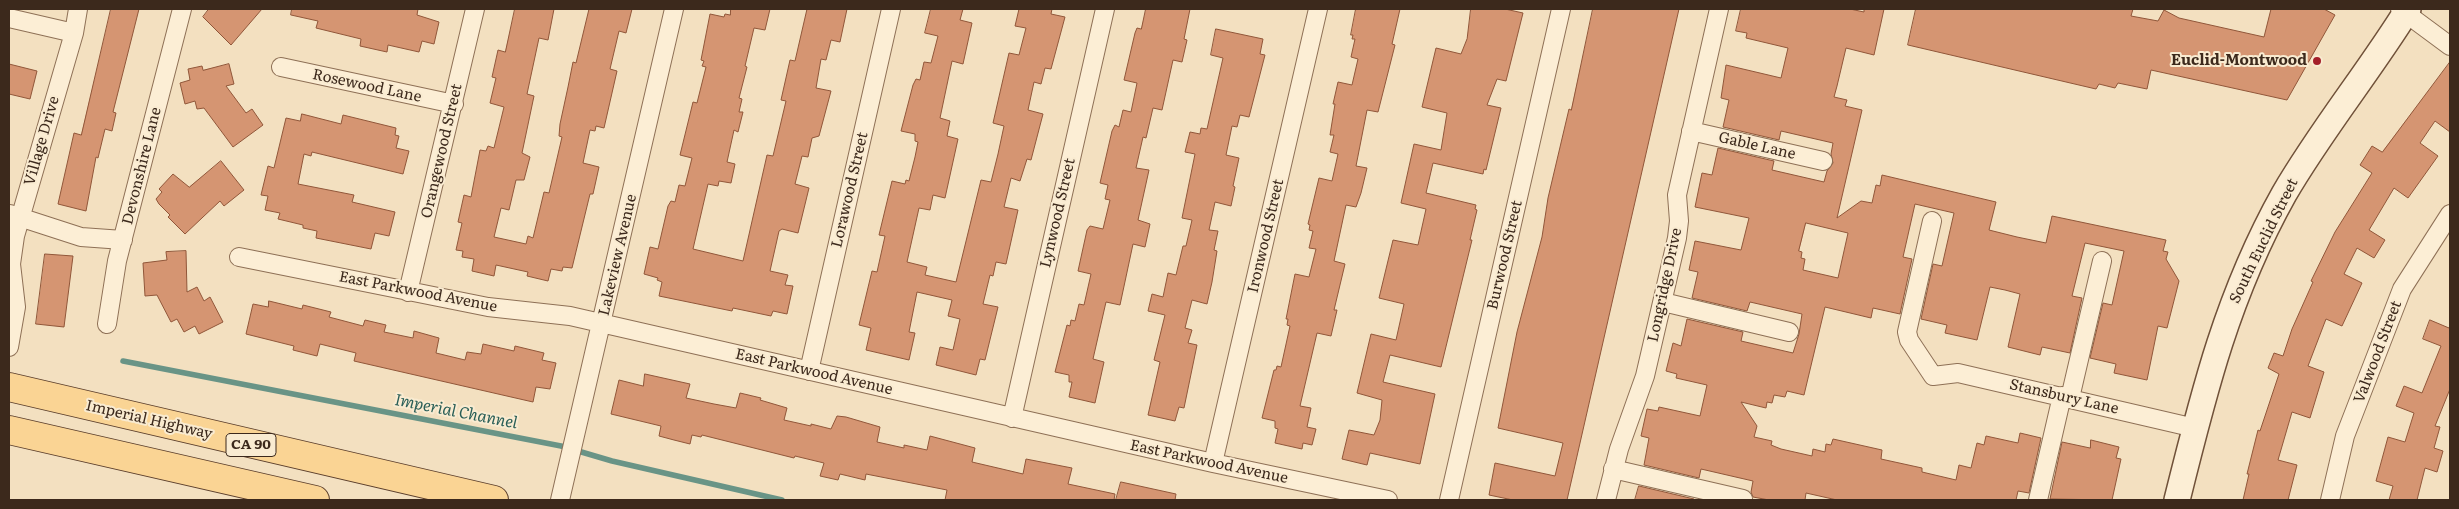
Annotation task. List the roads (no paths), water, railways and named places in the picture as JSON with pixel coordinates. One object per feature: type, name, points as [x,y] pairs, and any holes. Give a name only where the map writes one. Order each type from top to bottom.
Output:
[{"type":"main road","name":"South Euclid Street","points":[[2177,500],[2224,324],[2264,234],[2303,163],[2405,10]]},
{"type":"main road","name":"Imperial Highway","points":[[9,387],[494,500]]},
{"type":"main road","points":[[9,430],[315,500]]},
{"type":"street","name":"Village Drive","points":[[9,347],[16,306],[10,276],[14,215],[74,33],[78,9]]},
{"type":"street","name":"Devonshire Lane","points":[[107,324],[114,275],[182,9]]},
{"type":"street","name":"Orangewood Street","points":[[408,292],[475,9]]},
{"type":"street","name":"Lakeview Avenue","points":[[560,500],[603,323],[674,9]]},
{"type":"street","name":"Lorawood Street","points":[[809,371],[891,9]]},
{"type":"street","name":"Lynwood Street","points":[[1012,418],[1105,9]]},
{"type":"street","name":"Ironwood Street","points":[[1213,463],[1318,9]]},
{"type":"street","name":"Burwood Street","points":[[1449,500],[1561,9]]},
{"type":"street","name":"Longridge Drive","points":[[1606,500],[1613,469],[1644,380],[1662,302],[1679,228],[1677,195],[1719,9]]},
{"type":"street","points":[[2405,10],[2450,46]]},
{"type":"street","points":[[9,18],[74,33]]},
{"type":"street","name":"Rosewood Lane","points":[[281,68],[454,104]]},
{"type":"street","name":"Gable Lane","points":[[1691,132],[1823,161]]},
{"type":"street","name":"Valwood Street","points":[[2330,500],[2345,436],[2402,289],[2450,214]]},
{"type":"street","points":[[14,215],[81,236],[123,240]]},
{"type":"street","name":"Stansbury Lane","points":[[1932,221],[1907,332],[1909,340],[1932,376],[1958,373],[2195,428]]},
{"type":"street","name":"East Parkwood Avenue","points":[[239,257],[488,307],[570,316],[1012,418],[1388,500]]},
{"type":"street","points":[[2038,500],[2102,261]]},
{"type":"street","points":[[1662,302],[1789,332]]},
{"type":"street","points":[[1613,469],[1743,499]]},
{"type":"waterway","name":"Imperial Channel","points":[[123,361],[561,446],[612,461],[782,500]]},
{"type":"place","name":"Euclid-Montwood","points":[[2317,61]]}]
